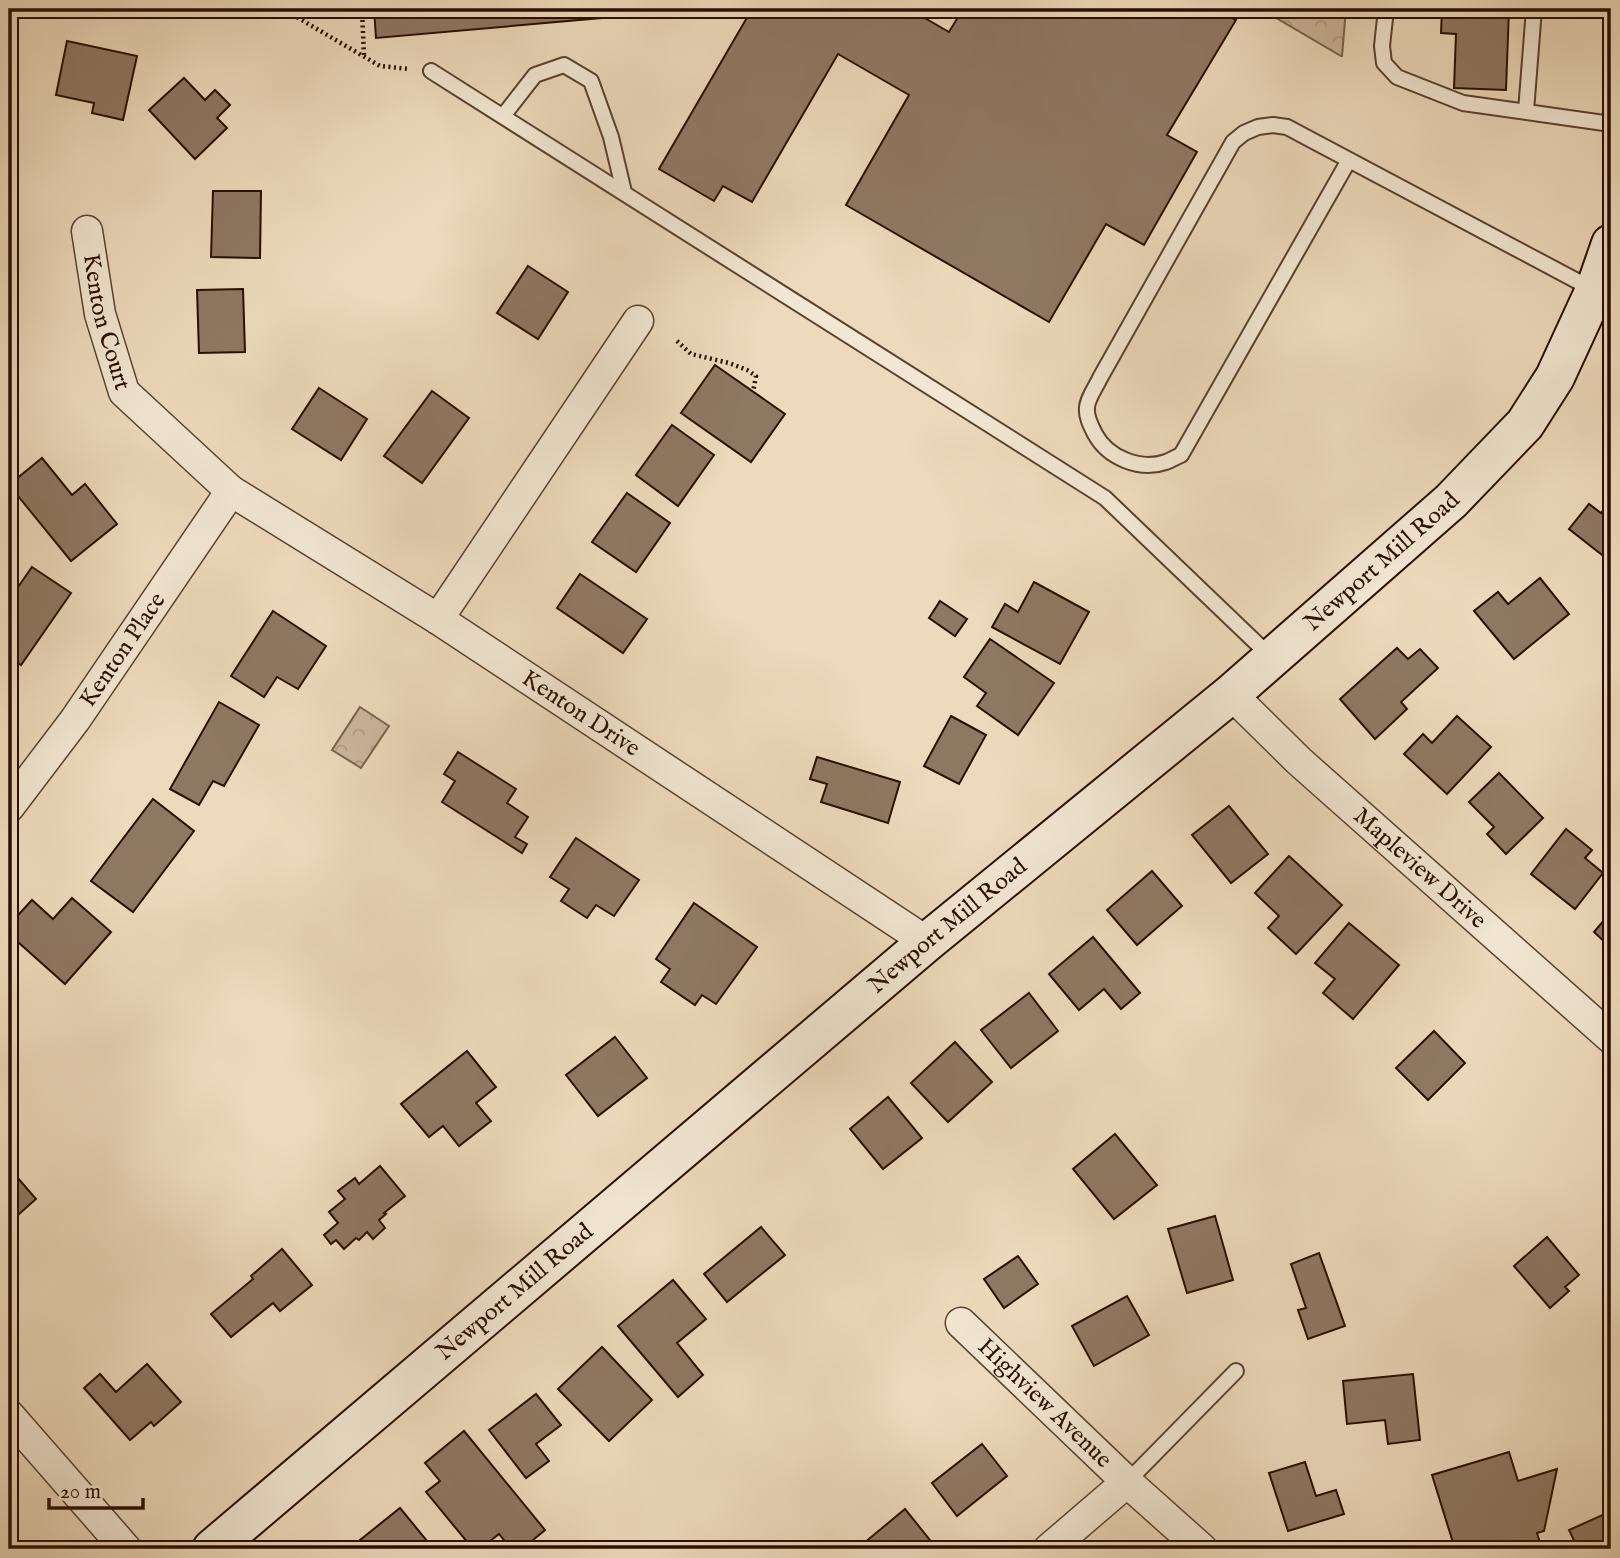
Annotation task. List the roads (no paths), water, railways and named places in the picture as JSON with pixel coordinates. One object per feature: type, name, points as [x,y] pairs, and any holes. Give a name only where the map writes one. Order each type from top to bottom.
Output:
[{"type":"street","name":"Kenton Court","points":[[87,231],[100,314],[124,392],[232,491]]},
{"type":"street","name":"Newport Mill Road","points":[[212,1549],[927,942],[1231,694],[1451,502],[1525,424],[1555,377],[1595,290],[1611,244]]},
{"type":"street","points":[[438,619],[638,321]]},
{"type":"street","name":"Kenton Drive","points":[[232,491],[438,619],[927,942]]},
{"type":"street","name":"Kenton Place","points":[[9,807],[75,720],[232,491]]},
{"type":"street","name":"Mapleview Drive","points":[[1231,694],[1299,761],[1611,1038]]},
{"type":"street","name":"Highview Avenue","points":[[961,1323],[1127,1482],[1202,1549]]},
{"type":"street","points":[[9,1415],[126,1549]]},
{"type":"street","points":[[1049,1549],[1127,1482]]},
{"type":"lane","points":[[1386,9],[1381,46],[1384,63],[1397,77],[1463,103],[1611,124]]},
{"type":"lane","points":[[1526,111],[1534,9]]},
{"type":"lane","points":[[503,116],[535,75],[564,65],[591,80],[611,138],[624,192]]},
{"type":"lane","points":[[431,71],[1105,498],[1272,658]]},
{"type":"lane","points":[[1349,160],[1181,455],[1164,463],[1146,465],[1111,453],[1098,440],[1090,424],[1086,406],[1233,142],[1258,127],[1287,127],[1595,290]]},
{"type":"lane","name":"Highview Avenue","points":[[1127,1482],[1237,1371]]}]
